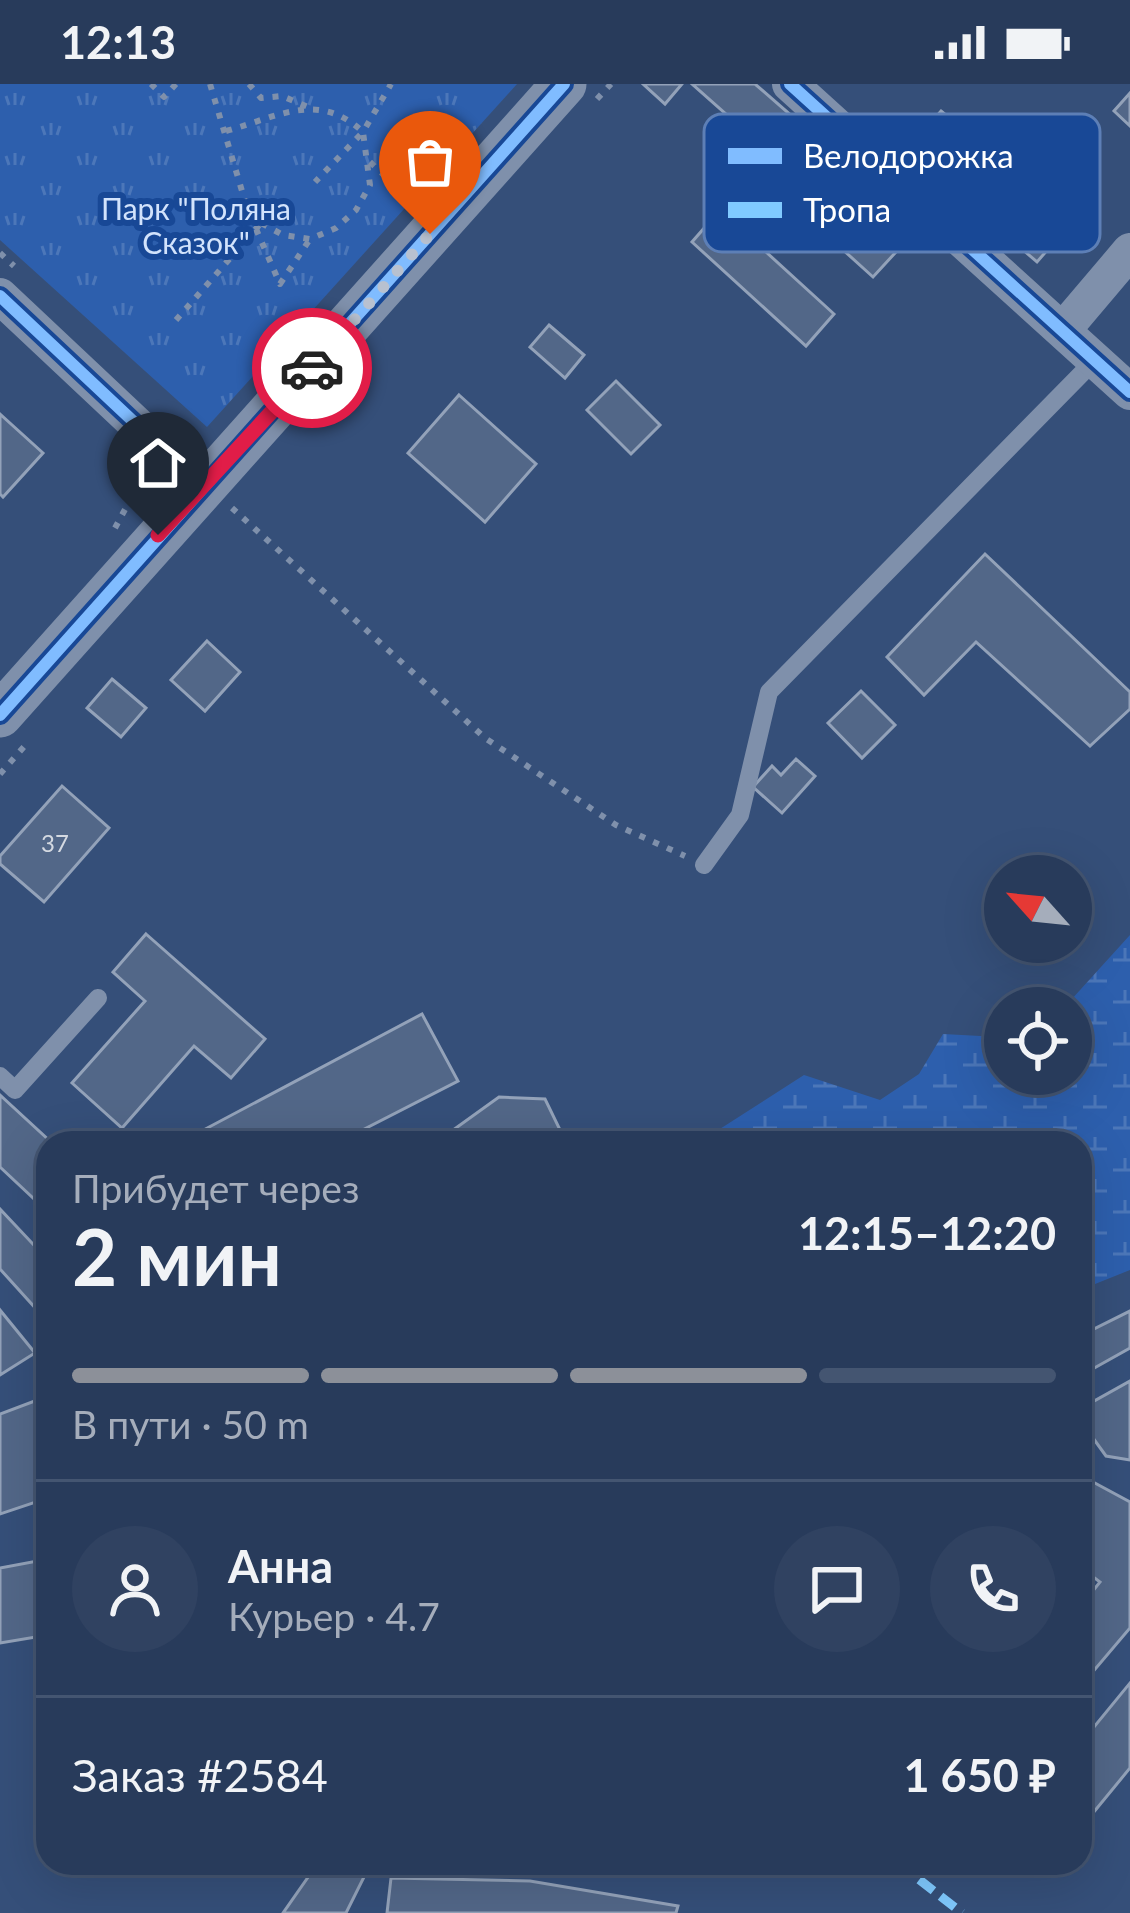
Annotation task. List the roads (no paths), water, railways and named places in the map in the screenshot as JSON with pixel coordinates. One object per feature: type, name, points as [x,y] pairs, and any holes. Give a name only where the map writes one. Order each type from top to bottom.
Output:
[{"type":"street","points":[[0,715],[217,496],[564,84]]},
{"type":"street","points":[[790,84],[823,114]]},
{"type":"street","points":[[1063,330],[1130,251]]},
{"type":"street","points":[[976,252],[1130,392]]},
{"type":"street","points":[[8,282],[217,496]]},
{"type":"lane","points":[[704,865],[740,815],[769,692],[1095,360]]},
{"type":"lane","points":[[0,1076],[15,1090],[98,998]]},
{"type":"park label","name":"Парк \"Поляна Сказок\"","points":[[196,225]]}]
